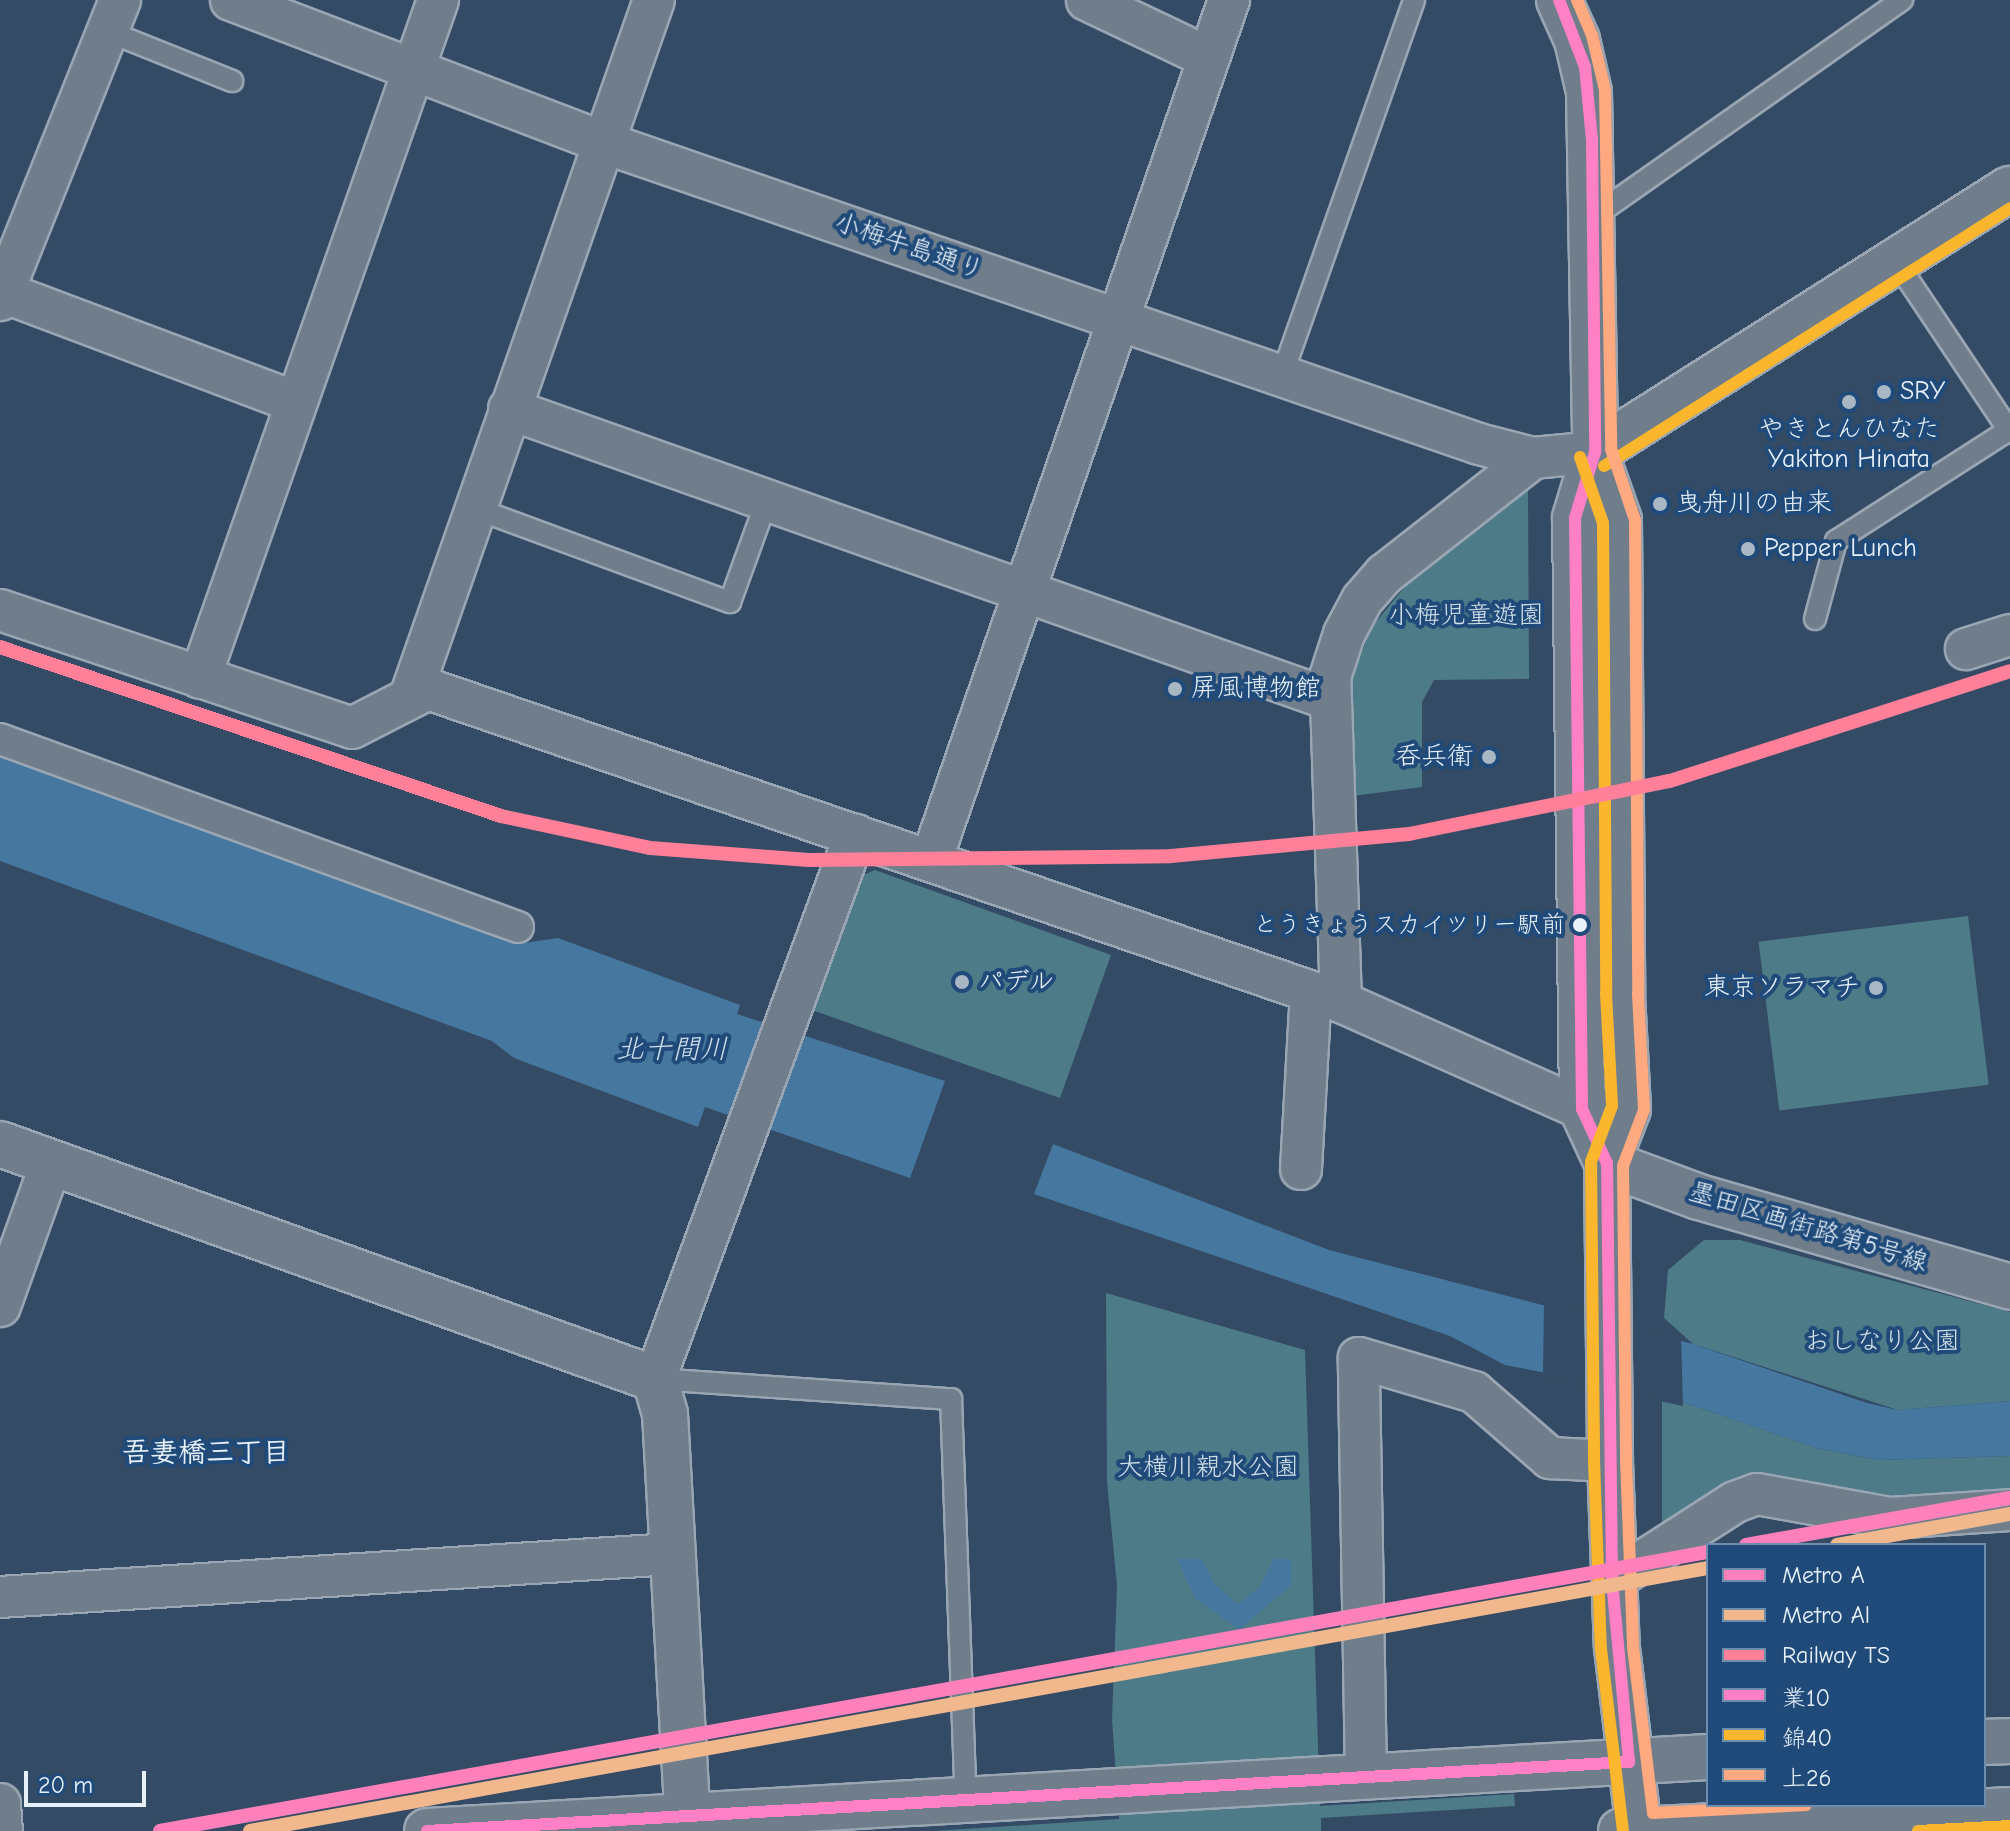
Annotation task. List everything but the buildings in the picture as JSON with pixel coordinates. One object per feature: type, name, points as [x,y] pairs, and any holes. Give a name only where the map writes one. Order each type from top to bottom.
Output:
[{"type":"street","name":"小梅牛島通り","points":[[231,0],[605,143],[1118,318],[1281,378],[1533,458],[1595,452]]},
{"type":"street","points":[[200,678],[438,0]]},
{"type":"street","points":[[410,697],[654,0]]},
{"type":"street","points":[[1087,0],[1209,58]]},
{"type":"street","points":[[931,861],[1022,590],[1229,0]]},
{"type":"street","points":[[1559,0],[1585,67],[1593,217],[1595,452],[1575,518],[1582,1109],[1607,1163]]},
{"type":"street","points":[[113,16],[1,295],[296,402]]},
{"type":"street","points":[[1595,452],[2010,189]]},
{"type":"street","points":[[509,409],[1331,700]]},
{"type":"street","points":[[1595,452],[1619,520],[1622,994],[1628,1109],[1607,1163],[1610,1461],[1612,1581],[1633,1831],[2010,1810]]},
{"type":"street","points":[[1301,1169],[1326,997],[1330,677],[1362,600],[1385,574],[1533,458]]},
{"type":"street","points":[[0,610],[352,728],[428,689],[1326,997],[1582,1109],[1628,1109]]},
{"type":"street","points":[[1966,649],[2010,635]]},
{"type":"street","points":[[0,739],[518,927]]},
{"type":"street","points":[[685,1822],[665,1414],[655,1379],[855,835]]},
{"type":"street","points":[[0,1144],[655,1379]]},
{"type":"street","points":[[0,1306],[52,1161]]},
{"type":"street","name":"墨田区画街路第5号線","points":[[1607,1163],[1699,1197],[2010,1287]]},
{"type":"street","points":[[1366,1777],[1359,1358],[1474,1392],[1550,1458],[1610,1461]]},
{"type":"street","points":[[1612,1581],[1735,1502],[1757,1494],[1891,1518],[2010,1510]]},
{"type":"street","points":[[0,1597],[672,1554]]},
{"type":"street","points":[[1986,1742],[2010,1741]]},
{"type":"street","points":[[427,1831],[685,1822],[966,1799],[1706,1757]]},
{"type":"street","points":[[0,1804],[2,1831]]},
{"type":"lane","points":[[1281,378],[1414,0]]},
{"type":"lane","points":[[1593,217],[1902,0]]},
{"type":"lane","points":[[113,16],[232,81]]},
{"type":"lane","points":[[1815,619],[1836,541],[2010,431],[1895,260]]},
{"type":"lane","points":[[474,508],[730,602],[767,500]]},
{"type":"lane","points":[[655,1379],[951,1399],[966,1799]]},
{"type":"green space","name":"小梅児童遊園","points":[[1528,488],[1529,679],[1434,680],[1422,702],[1422,787],[1352,796],[1349,686],[1371,628],[1411,579]]},
{"type":"green space","name":"パデル","points":[[875,870],[1111,955],[1060,1098],[812,1010],[859,877]]},
{"type":"green space","points":[[1968,916],[1989,1085],[1779,1110],[1759,942]]},
{"type":"green space","name":"おしなり公園","points":[[1704,1240],[1740,1240],[2010,1312],[2010,1401],[1898,1410],[1693,1344],[1664,1318],[1668,1270]]},
{"type":"green space","name":"大横川親水公園","points":[[1106,1293],[1305,1350],[1320,1806],[1514,1794],[1515,1806],[1321,1818],[1321,1831],[934,1831],[1119,1819],[1112,1720],[1117,1586],[1107,1482]]},
{"type":"green space","points":[[1662,1395],[1817,1448],[1878,1460],[2010,1456],[2010,1499],[1832,1498],[1662,1526]]},
{"type":"water","name":"北十間川","points":[[0,748],[524,943],[558,938],[740,1005],[737,1014],[945,1081],[910,1178],[705,1107],[698,1127],[514,1058],[492,1041],[0,861]]},
{"type":"water","points":[[1053,1144],[1329,1250],[1693,1344],[1867,1403],[1898,1410],[2010,1401],[2010,1456],[1878,1460],[1817,1448],[1662,1395],[1505,1365],[1450,1336],[1034,1194]]},
{"type":"water","points":[[1177,1559],[1202,1559],[1214,1584],[1238,1604],[1260,1587],[1273,1559],[1291,1559],[1291,1585],[1239,1630],[1195,1598]]},
{"type":"pier","points":[[1544,1304],[1681,1337],[1683,1406],[1543,1376]]},
{"type":"metro line","name":"A","points":[[1757,1543],[2010,1498]]},
{"type":"metro line","name":"Al","points":[[1848,1543],[2010,1514]]},
{"type":"metro line","name":"A","points":[[160,1831],[1706,1552]]},
{"type":"metro line","name":"Al","points":[[250,1831],[1706,1568]]},
{"type":"rail line","name":"TS","points":[[0,647],[501,816],[650,848],[809,860],[1171,856],[1409,834],[1670,781],[2010,671]]},
{"type":"transit line","name":"業10","points":[[1559,0],[1585,67],[1592,140],[1595,452],[1575,518],[1582,1109],[1607,1163],[1612,1581],[1629,1762]]},
{"type":"transit line","name":"上26","points":[[1577,0],[1592,35],[1605,90],[1611,449],[1635,520],[1638,994],[1644,1110],[1623,1166],[1626,1461],[1633,1647],[1653,1813],[1768,1807]]},
{"type":"transit line","name":"錦40","points":[[1604,466],[2010,208]]},
{"type":"transit line","name":"錦40","points":[[1580,457],[1603,523],[1606,994],[1612,1106],[1591,1162],[1594,1461],[1601,1649],[1623,1831]]},
{"type":"transit line","name":"業10","points":[[427,1831],[1629,1762]]},
{"type":"transit line","name":"錦40","points":[[1918,1831],[2010,1826]]},
{"type":"place","name":"SRY","points":[[1884,392]]},
{"type":"place","name":"やきとんひなた Yakiton Hinata","points":[[1849,402]]},
{"type":"place","name":"曳舟川の由来","points":[[1660,504]]},
{"type":"place","name":"Pepper Lunch","points":[[1748,549]]},
{"type":"place","name":"屏風博物館","points":[[1175,689]]},
{"type":"place","name":"呑兵衛","points":[[1489,757]]},
{"type":"place","name":"とうきょうスカイツリー駅前","points":[[1580,925]]},
{"type":"place","name":"パデル","points":[[962,982]]},
{"type":"place","name":"東京ソラマチ","points":[[1876,988]]},
{"type":"district","name":"吾妻橋三丁目","points":[[206,1452]]}]
